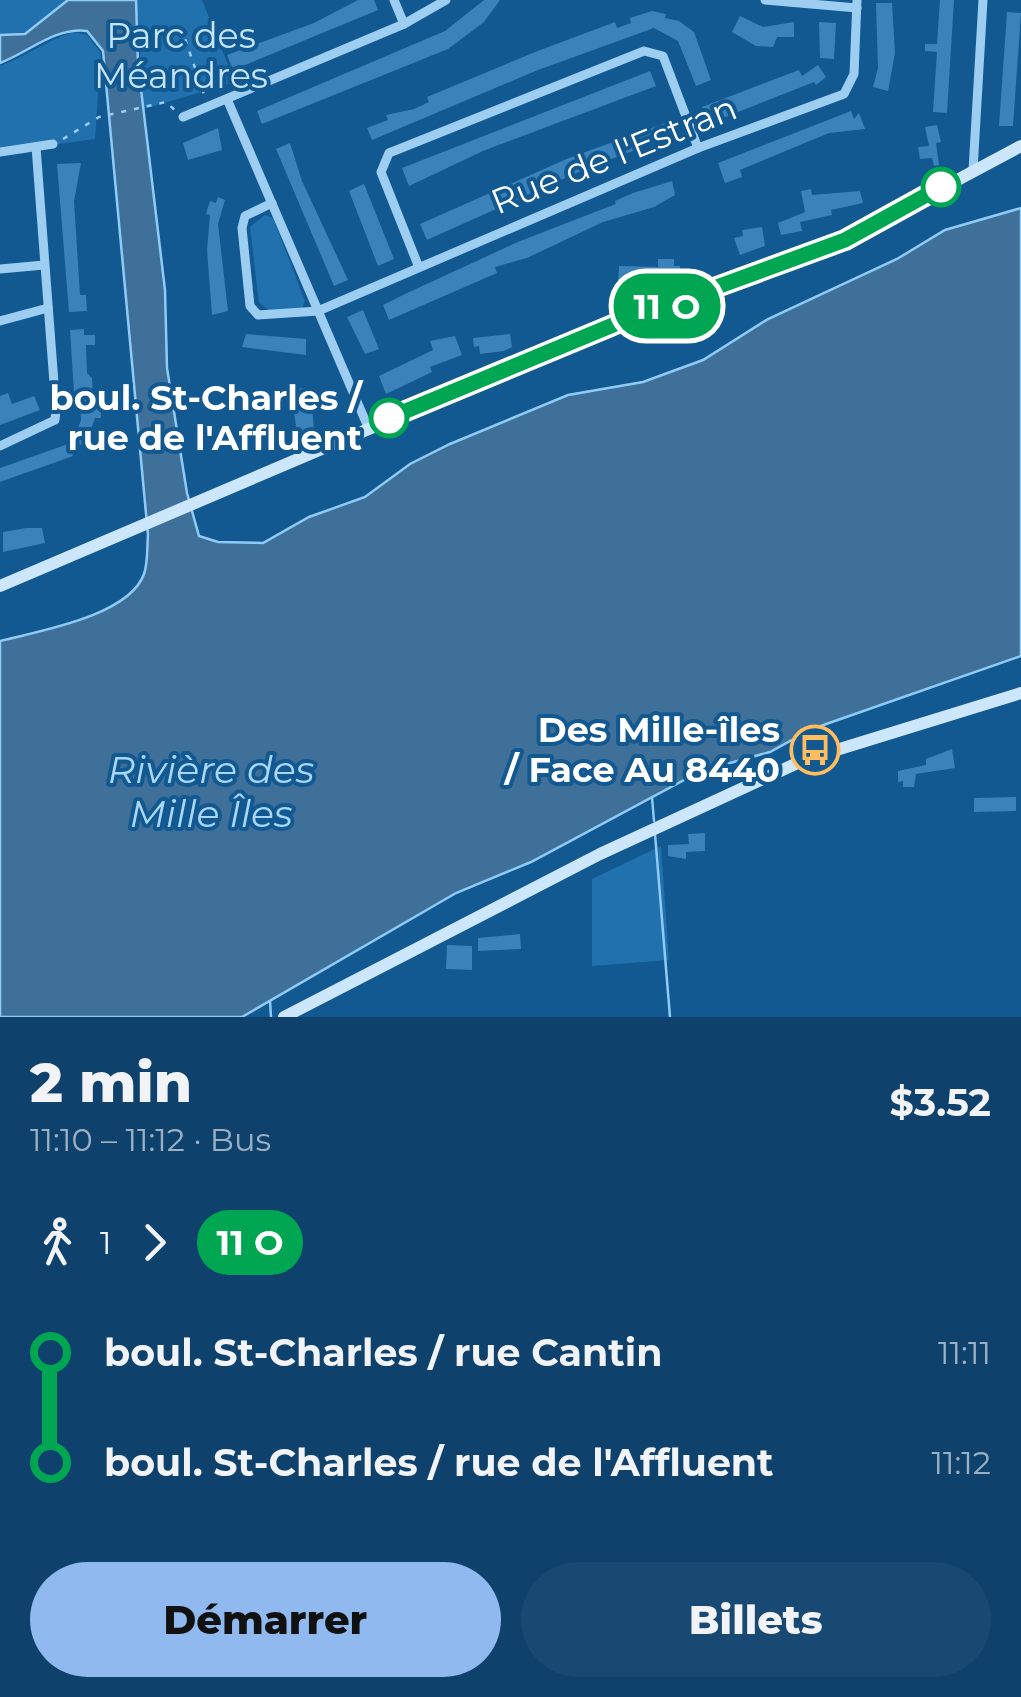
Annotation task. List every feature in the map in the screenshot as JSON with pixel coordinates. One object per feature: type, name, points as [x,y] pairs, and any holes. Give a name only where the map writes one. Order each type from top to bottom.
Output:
[{"type":"main road","points":[[0,586],[368,426],[613,325],[845,240],[1021,146]]},
{"type":"main road","points":[[284,1017],[614,846],[787,767],[1021,693]]},
{"type":"street","points":[[394,0],[404,24]]},
{"type":"street","points":[[183,117],[404,24],[446,0]]},
{"type":"street","points":[[765,0],[857,4]]},
{"type":"street","points":[[972,170],[982,0]]},
{"type":"street","name":"Rue de l'Estran","points":[[272,202],[245,216],[242,228],[250,306],[258,315],[273,318],[318,311],[698,148],[844,94],[854,74],[857,4]]},
{"type":"street","points":[[418,265],[382,172],[389,154],[644,51],[663,56],[698,148]]},
{"type":"street","points":[[227,99],[368,426]]},
{"type":"street","points":[[0,152],[54,144]]},
{"type":"street","points":[[0,446],[43,430],[54,420],[56,378],[36,147]]},
{"type":"street","points":[[0,270],[44,265]]},
{"type":"street","points":[[0,322],[48,308]]},
{"type":"path","points":[[181,27],[208,106]]},
{"type":"path","points":[[54,144],[99,117],[166,102],[183,117]]},
{"type":"green space","points":[[0,0],[68,0],[25,34],[0,35]]},
{"type":"green space","name":"Parc des Méandres","points":[[136,0],[202,0],[235,82],[144,109]]},
{"type":"green space","points":[[74,32],[87,35],[101,53],[95,139],[0,152],[0,66]]},
{"type":"green space","points":[[265,215],[273,218],[305,301],[302,309],[269,310],[259,303],[250,227]]},
{"type":"green space","points":[[661,846],[669,960],[592,966],[592,879]]},
{"type":"water","name":"Rivière des Mille Îles","points":[[68,0],[136,0],[138,64],[165,290],[167,368],[187,493],[199,536],[218,542],[263,543],[309,517],[365,497],[410,464],[450,444],[568,395],[643,382],[703,360],[768,319],[897,259],[945,230],[1021,208],[1021,656],[812,729],[770,752],[701,771],[531,862],[456,893],[242,1017],[0,1017],[0,641],[81,620],[121,601],[144,574],[147,554],[103,51],[87,31],[75,31],[53,36],[0,63],[0,35],[25,34]]},
{"type":"building","points":[[358,0],[374,0],[378,10],[233,70],[227,55],[314,23]]},
{"type":"building","points":[[484,0],[500,0],[484,22],[448,49],[262,124],[257,111],[445,31]]},
{"type":"building","points":[[940,0],[954,0],[947,113],[933,112],[937,52],[925,51],[925,44],[937,44]]},
{"type":"building","points":[[876,3],[892,3],[895,53],[888,91],[873,87],[878,68]]},
{"type":"building","points":[[652,11],[666,14],[665,18],[679,21],[694,32],[711,80],[696,86],[678,41],[654,28],[538,70],[372,140],[367,128],[388,120],[386,115],[414,109],[429,102],[427,97],[535,52],[615,22],[617,28],[631,23],[630,18]]},
{"type":"building","points":[[1007,12],[1021,13],[1013,126],[999,126]]},
{"type":"building","points":[[740,16],[763,27],[794,22],[794,37],[777,37],[773,47],[756,46],[732,32]]},
{"type":"building","points":[[819,22],[836,23],[834,59],[820,58]]},
{"type":"building","points":[[818,65],[826,77],[816,85],[814,82],[708,124],[702,107],[799,70],[802,76]]},
{"type":"building","points":[[650,71],[656,86],[483,151],[409,186],[402,168]]},
{"type":"building","points":[[851,111],[854,119],[859,113],[865,129],[829,133],[740,170],[742,177],[725,183],[718,163]]},
{"type":"building","points":[[668,122],[673,136],[590,167],[427,240],[420,224],[569,158]]},
{"type":"building","points":[[937,125],[941,142],[936,143],[939,165],[934,166],[932,158],[920,159],[918,147],[929,146],[925,127]]},
{"type":"building","points":[[218,128],[222,150],[188,160],[183,143]]},
{"type":"building","points":[[290,143],[302,181],[348,280],[334,286],[276,149]]},
{"type":"building","points":[[81,163],[74,201],[80,295],[86,295],[87,311],[69,312],[57,164]]},
{"type":"building","points":[[672,181],[675,195],[654,207],[603,222],[527,258],[495,267],[497,273],[389,320],[383,305],[405,294],[520,241],[616,204],[615,201],[633,193]]},
{"type":"building","points":[[364,184],[394,259],[378,266],[349,191]]},
{"type":"building","points":[[811,189],[812,195],[860,191],[863,203],[800,222],[802,231],[781,235],[778,223],[805,212],[801,191]]},
{"type":"building","points":[[218,197],[225,200],[218,224],[228,311],[212,315],[207,250],[210,215],[206,214],[210,201],[216,203]]},
{"type":"building","points":[[762,227],[765,246],[740,255],[734,238],[743,236],[742,230]]},
{"type":"building","points":[[658,259],[674,259],[674,266],[680,266],[681,278],[618,286],[619,266],[658,267]]},
{"type":"building","points":[[363,310],[379,349],[365,354],[347,317]]},
{"type":"building","points":[[84,329],[84,335],[95,335],[95,345],[86,345],[87,373],[92,378],[93,399],[101,406],[101,418],[95,418],[85,446],[73,442],[81,420],[80,392],[74,393],[70,330]]},
{"type":"building","points":[[246,334],[306,339],[306,355],[242,347]]},
{"type":"building","points":[[510,334],[512,347],[504,351],[480,354],[479,346],[474,347],[473,338]]},
{"type":"building","points":[[455,336],[462,355],[430,367],[432,372],[386,394],[379,376],[433,350],[430,341]]},
{"type":"building","points":[[303,388],[306,405],[312,404],[314,431],[297,434],[291,390]]},
{"type":"building","points":[[8,393],[12,404],[34,396],[40,410],[0,425],[0,396]]},
{"type":"building","points":[[68,444],[73,456],[0,482],[0,468]]},
{"type":"building","points":[[42,528],[45,543],[3,552],[3,532]]},
{"type":"building","points":[[952,749],[955,768],[916,774],[914,787],[903,787],[903,781],[898,782],[898,771],[926,765],[926,759]]},
{"type":"building","points":[[1016,797],[1016,811],[974,812],[974,798]]},
{"type":"building","points":[[705,833],[705,851],[686,852],[686,859],[668,856],[668,845],[689,844],[688,834]]},
{"type":"building","points":[[520,934],[521,949],[478,951],[478,938]]},
{"type":"building","points":[[447,945],[472,946],[472,970],[446,969]]},
{"type":"waterway","points":[[652,797],[654,821]]},
{"type":"waterway","points":[[655,834],[670,1017]]},
{"type":"waterway","points":[[270,1001],[271,1017]]},
{"type":"bus line","points":[[389,418],[613,325],[845,240],[941,187]]},
{"type":"place","name":"boul. St-Charles / rue de l'Affluent","points":[[389,418]]},
{"type":"place","name":"Des Mille-îles / Face Au 8440","points":[[815,750]]}]
